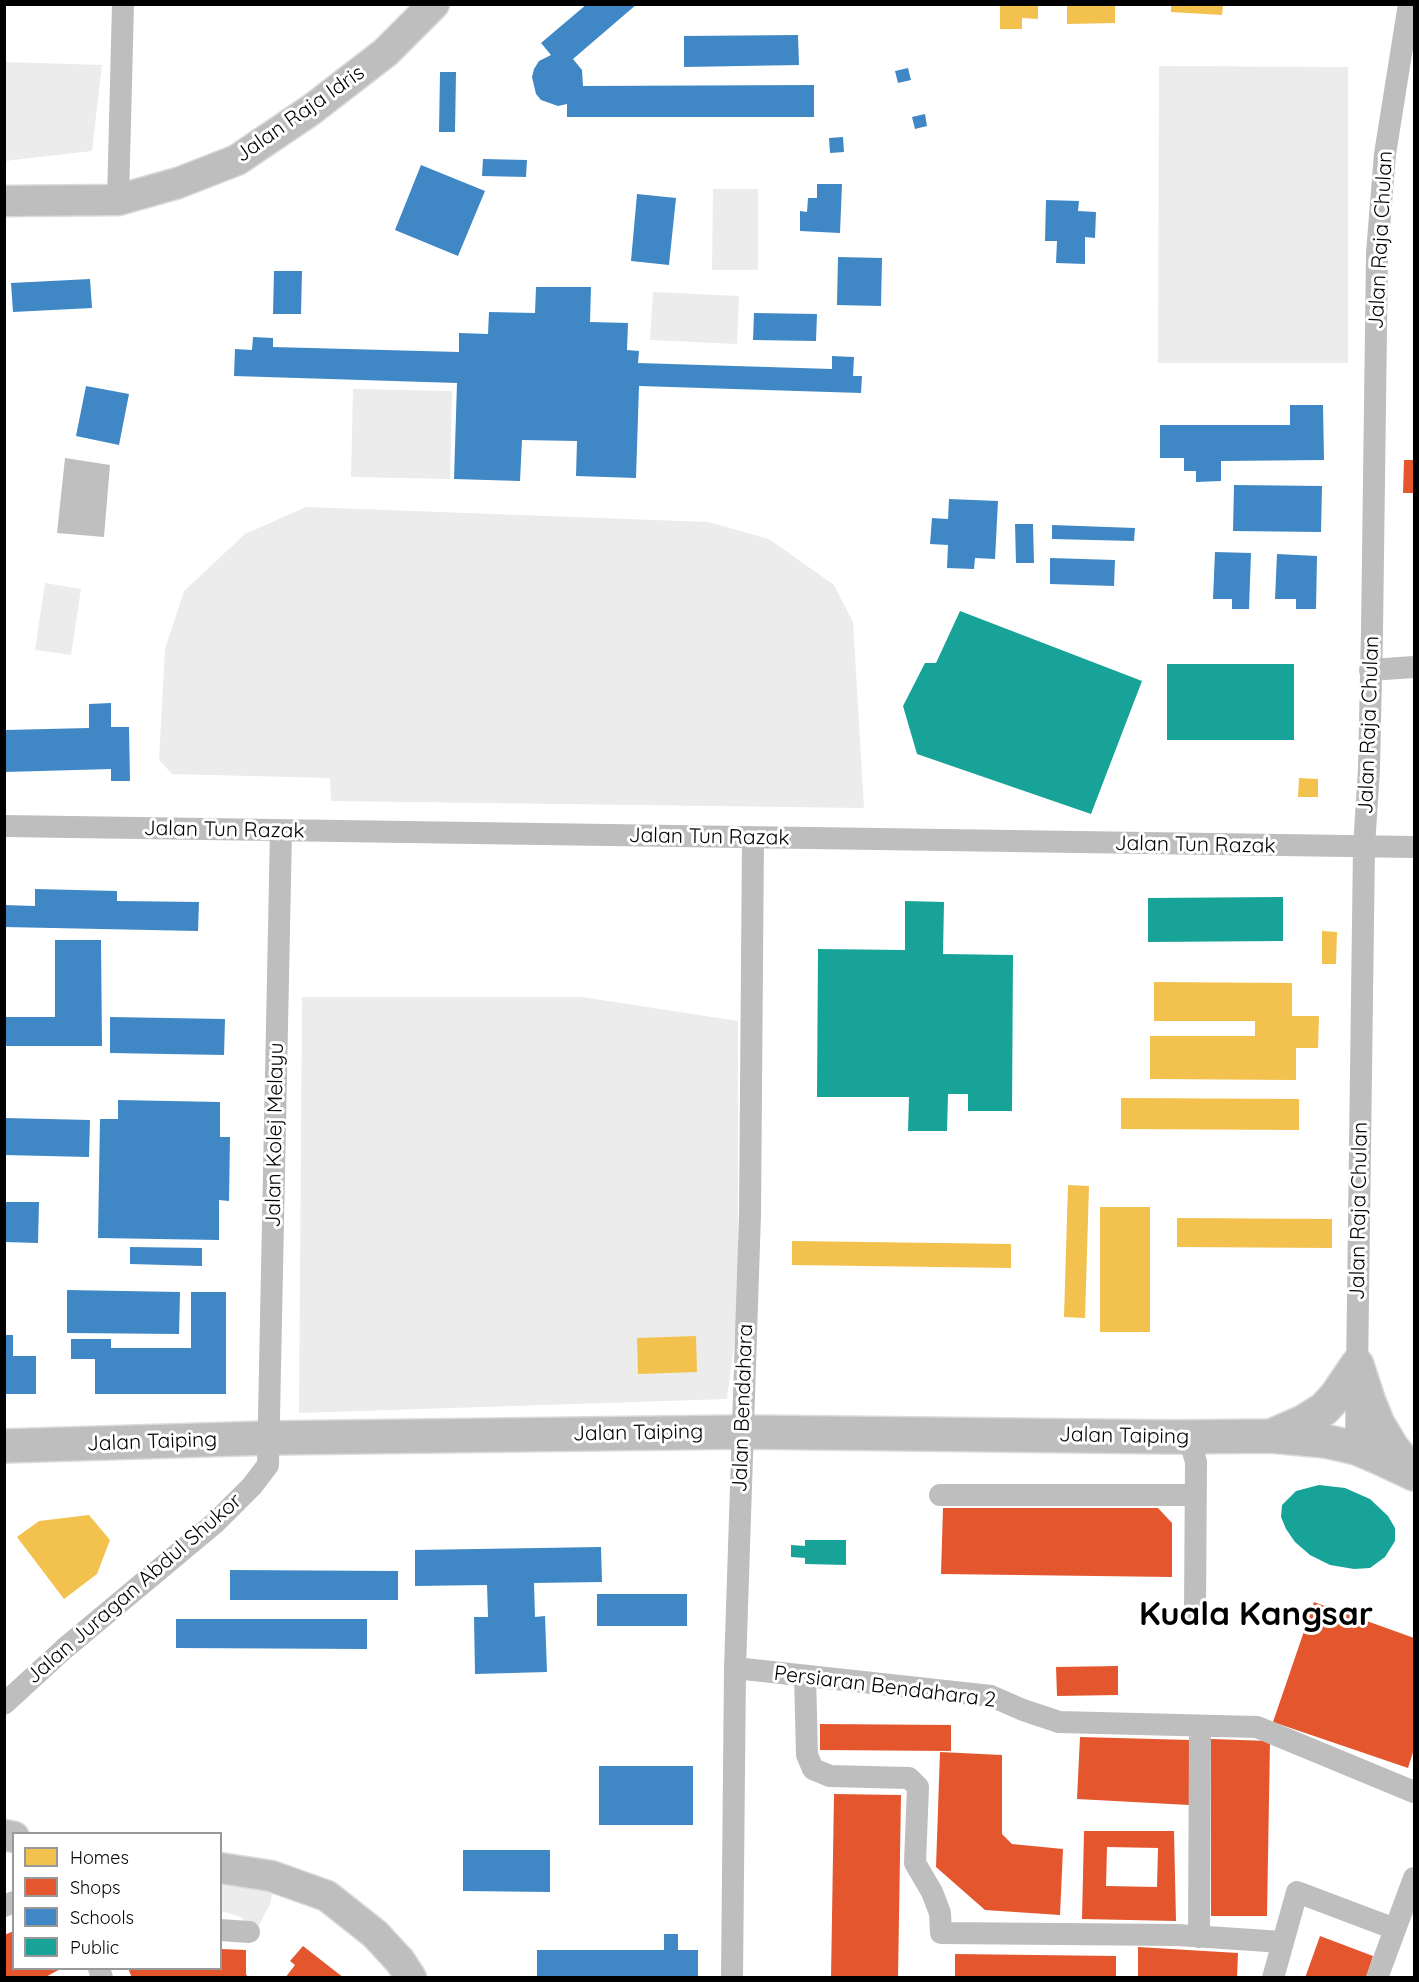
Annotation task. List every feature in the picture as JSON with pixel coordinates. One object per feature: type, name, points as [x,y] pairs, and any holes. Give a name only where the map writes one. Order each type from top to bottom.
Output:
[{"type":"highway","points":[[1271,1436],[1303,1422],[1324,1409],[1336,1396],[1357,1365]]},
{"type":"highway","points":[[1357,1365],[1378,1424],[1391,1446],[1413,1473]]},
{"type":"highway","name":"Jalan Taiping","points":[[4,1446],[269,1438],[743,1432],[1271,1436]]},
{"type":"highway","points":[[1271,1436],[1356,1448],[1413,1473]]},
{"type":"main road","name":"Jalan Raja Idris","points":[[4,201],[118,200],[178,183],[237,160],[311,110],[386,52],[434,4]]},
{"type":"main road","points":[[222,1869],[271,1876],[327,1896],[375,1934],[400,1961],[411,1977]]},
{"type":"street","points":[[118,200],[123,4]]},
{"type":"street","name":"Jalan Raja Chulan","points":[[1356,1448],[1364,847],[1369,769],[1377,253],[1385,154],[1409,42],[1409,4]]},
{"type":"street","points":[[1371,670],[1414,667]]},
{"type":"street","name":"Jalan Tun Razak","points":[[4,826],[1414,847]]},
{"type":"street","name":"Jalan Kolej Melayu","points":[[269,1438],[281,831]]},
{"type":"street","name":"Jalan Bendahara","points":[[732,1977],[735,1668],[752,1094],[753,838]]},
{"type":"street","points":[[1175,1437],[1183,1440],[1192,1448],[1196,1462],[1195,1610]]},
{"type":"street","points":[[1196,1462],[1209,1442],[1222,1437]]},
{"type":"street","name":"Jalan Juragan Abdul Shukor","points":[[4,1704],[64,1649],[216,1522],[252,1486],[268,1465],[269,1438]]},
{"type":"street","points":[[940,1496],[1195,1495]]},
{"type":"street","name":"Persiaran Bendahara 2","points":[[735,1668],[991,1696],[1059,1722],[1257,1727],[1414,1791]]},
{"type":"street","points":[[806,1676],[807,1755],[813,1769],[830,1776],[909,1778],[918,1787],[915,1863],[932,1892],[940,1913],[941,1933],[1178,1935],[1282,1942]]},
{"type":"street","points":[[1199,1937],[1200,1726]]},
{"type":"street","points":[[1377,1977],[1414,1878]]},
{"type":"street","points":[[1274,1977],[1297,1892],[1395,1929]]},
{"type":"street","points":[[222,1930],[249,1932]]},
{"type":"shaded area","points":[[5,62],[102,65],[92,151],[5,161]]},
{"type":"shaded area","points":[[1159,66],[1348,67],[1348,363],[1158,363]]},
{"type":"shaded area","points":[[713,189],[758,189],[758,270],[712,270]]},
{"type":"shaded area","points":[[653,292],[739,296],[737,344],[650,340]]},
{"type":"shaded area","points":[[353,389],[452,391],[450,479],[351,477]]},
{"type":"shaded area","points":[[65,458],[110,465],[104,537],[57,533]]},
{"type":"shaded area","points":[[306,507],[708,522],[769,539],[834,585],[853,622],[864,808],[331,801],[330,778],[172,774],[159,760],[165,649],[184,591],[245,534]]},
{"type":"shaded area","points":[[45,583],[81,589],[71,655],[35,650]]},
{"type":"shaded area","points":[[302,997],[582,997],[738,1021],[738,1313],[727,1399],[299,1413]]},
{"type":"shaded area","points":[[222,1882],[265,1887],[272,1892],[271,1902],[255,1933],[241,1917],[222,1911]]},
{"type":"building: Homes","points":[[1000,4],[1038,4],[1038,19],[1022,18],[1022,29],[1000,29]]},
{"type":"building: Homes","points":[[1067,4],[1115,4],[1115,23],[1067,24]]},
{"type":"building: Homes","points":[[1171,4],[1223,4],[1222,15],[1171,12]]},
{"type":"building: Homes","points":[[1299,778],[1318,779],[1318,797],[1298,797]]},
{"type":"building: Homes","points":[[1322,931],[1337,932],[1336,964],[1322,964]]},
{"type":"building: Homes","points":[[1154,982],[1292,983],[1292,1016],[1319,1016],[1318,1048],[1296,1048],[1296,1080],[1150,1079],[1150,1036],[1255,1036],[1255,1021],[1154,1021]]},
{"type":"building: Homes","points":[[1121,1098],[1299,1099],[1299,1130],[1121,1129]]},
{"type":"building: Homes","points":[[1068,1185],[1089,1186],[1085,1318],[1064,1317]]},
{"type":"building: Homes","points":[[1100,1207],[1150,1207],[1150,1332],[1100,1332]]},
{"type":"building: Homes","points":[[1177,1218],[1332,1219],[1332,1248],[1177,1247]]},
{"type":"building: Homes","points":[[792,1241],[1011,1244],[1011,1268],[792,1265]]},
{"type":"building: Homes","points":[[696,1336],[697,1372],[638,1374],[637,1338]]},
{"type":"building: Homes","points":[[89,1515],[110,1540],[97,1574],[64,1599],[17,1537],[39,1521]]},
{"type":"building: Shops","points":[[1404,460],[1414,460],[1414,493],[1403,493]]},
{"type":"building: Shops","points":[[943,1508],[1158,1508],[1172,1523],[1172,1577],[941,1574]]},
{"type":"building: Shops","points":[[1314,1602],[1414,1638],[1414,1749],[1408,1768],[1273,1722]]},
{"type":"building: Shops","points":[[1118,1666],[1118,1695],[1057,1696],[1056,1667]]},
{"type":"building: Shops","points":[[820,1724],[951,1725],[951,1751],[820,1750]]},
{"type":"building: Shops","points":[[1080,1737],[1191,1740],[1189,1805],[1077,1799]]},
{"type":"building: Shops","points":[[1211,1739],[1270,1741],[1267,1916],[1211,1916]]},
{"type":"building: Shops","points":[[940,1752],[1002,1755],[1002,1834],[1012,1844],[1063,1849],[1060,1915],[985,1910],[936,1867]]},
{"type":"building: Shops","points":[[834,1794],[901,1795],[898,1978],[831,1978]]},
{"type":"building: Shops","points":[[1084,1831],[1174,1831],[1176,1921],[1082,1919]],"holes":[[[1107,1847],[1158,1848],[1157,1887],[1106,1886]]]},
{"type":"building: Shops","points":[[12,1932],[12,1970],[58,1970],[44,1978],[4,1978],[4,1935]]},
{"type":"building: Shops","points":[[1320,1936],[1373,1956],[1366,1978],[1305,1978]]},
{"type":"building: Shops","points":[[303,1946],[344,1978],[285,1978],[295,1965],[290,1961]]},
{"type":"building: Shops","points":[[1138,1947],[1238,1953],[1237,1978],[1138,1978]]},
{"type":"building: Shops","points":[[222,1949],[246,1950],[248,1978],[132,1978],[129,1970],[222,1970]]},
{"type":"building: Shops","points":[[955,1954],[1116,1956],[1116,1978],[955,1978]]},
{"type":"building: Schools","points":[[587,4],[637,4],[573,59],[582,70],[583,86],[814,85],[814,117],[567,117],[567,104],[558,106],[541,100],[536,94],[532,77],[539,61],[551,55],[541,43]]},
{"type":"building: Schools","points":[[798,35],[799,65],[684,67],[684,36]]},
{"type":"building: Schools","points":[[908,68],[911,80],[898,83],[895,71]]},
{"type":"building: Schools","points":[[440,72],[456,72],[455,132],[439,132]]},
{"type":"building: Schools","points":[[925,114],[927,126],[915,129],[912,117]]},
{"type":"building: Schools","points":[[843,137],[844,152],[830,153],[829,138]]},
{"type":"building: Schools","points":[[483,159],[527,160],[526,177],[482,176]]},
{"type":"building: Schools","points":[[421,165],[485,191],[458,256],[395,230]]},
{"type":"building: Schools","points":[[817,184],[842,184],[840,233],[800,231],[800,211],[807,212],[808,198],[817,198]]},
{"type":"building: Schools","points":[[637,194],[676,198],[669,265],[631,261]]},
{"type":"building: Schools","points":[[1046,200],[1079,201],[1078,211],[1096,212],[1095,238],[1085,237],[1085,264],[1056,263],[1057,241],[1045,241]]},
{"type":"building: Schools","points":[[838,257],[882,258],[881,306],[837,305]]},
{"type":"building: Schools","points":[[274,271],[302,271],[301,314],[273,314]]},
{"type":"building: Schools","points":[[90,279],[92,308],[13,312],[11,283]]},
{"type":"building: Schools","points":[[536,287],[591,287],[590,322],[628,323],[627,350],[639,351],[638,363],[832,369],[832,356],[854,357],[853,376],[862,376],[861,393],[639,386],[636,478],[576,476],[577,441],[522,440],[520,481],[454,479],[457,383],[234,376],[235,349],[252,350],[253,337],[273,338],[273,347],[459,352],[459,333],[488,334],[489,312],[535,313]]},
{"type":"building: Schools","points":[[754,313],[817,314],[816,341],[753,340]]},
{"type":"building: Schools","points":[[86,386],[129,394],[119,445],[76,436]]},
{"type":"building: Schools","points":[[1290,405],[1323,405],[1324,460],[1221,461],[1221,481],[1196,482],[1196,471],[1184,471],[1184,458],[1160,458],[1160,425],[1290,425]]},
{"type":"building: Schools","points":[[1234,485],[1322,486],[1321,532],[1233,531]]},
{"type":"building: Schools","points":[[949,499],[998,501],[995,559],[975,558],[974,569],[947,568],[948,545],[930,544],[932,518],[948,519]]},
{"type":"building: Schools","points":[[1015,524],[1033,524],[1034,563],[1016,563]]},
{"type":"building: Schools","points":[[1052,525],[1135,528],[1134,541],[1052,539]]},
{"type":"building: Schools","points":[[1215,552],[1251,553],[1249,609],[1232,609],[1232,599],[1213,599]]},
{"type":"building: Schools","points":[[1277,554],[1317,556],[1316,609],[1296,609],[1296,599],[1275,599]]},
{"type":"building: Schools","points":[[1050,558],[1115,560],[1114,586],[1050,584]]},
{"type":"building: Schools","points":[[111,703],[111,727],[129,727],[130,781],[111,781],[111,769],[5,772],[5,730],[89,728],[89,704]]},
{"type":"building: Schools","points":[[35,889],[117,891],[117,901],[199,902],[198,931],[4,927],[4,905],[35,906]]},
{"type":"building: Schools","points":[[55,940],[101,940],[102,1046],[4,1046],[4,1017],[55,1017]]},
{"type":"building: Schools","points":[[110,1017],[225,1019],[224,1055],[110,1053]]},
{"type":"building: Schools","points":[[118,1100],[220,1102],[220,1137],[230,1137],[229,1201],[219,1200],[219,1240],[98,1238],[100,1119],[118,1119]]},
{"type":"building: Schools","points":[[4,1118],[90,1120],[89,1157],[4,1155]]},
{"type":"building: Schools","points":[[4,1202],[39,1202],[38,1243],[4,1242]]},
{"type":"building: Schools","points":[[130,1247],[202,1248],[202,1266],[130,1264]]},
{"type":"building: Schools","points":[[67,1290],[180,1292],[179,1334],[67,1333]]},
{"type":"building: Schools","points":[[191,1292],[226,1292],[226,1394],[95,1394],[95,1359],[71,1359],[71,1339],[111,1339],[111,1348],[191,1348]]},
{"type":"building: Schools","points":[[4,1335],[13,1335],[13,1356],[36,1356],[36,1394],[4,1394]]},
{"type":"building: Schools","points":[[601,1547],[602,1582],[534,1583],[535,1617],[545,1616],[547,1672],[475,1674],[474,1617],[488,1617],[487,1585],[415,1586],[415,1550]]},
{"type":"building: Schools","points":[[230,1570],[398,1571],[398,1600],[230,1600]]},
{"type":"building: Schools","points":[[597,1594],[687,1594],[687,1626],[597,1626]]},
{"type":"building: Schools","points":[[176,1619],[367,1619],[367,1649],[176,1648]]},
{"type":"building: Schools","points":[[599,1766],[693,1766],[693,1825],[599,1825]]},
{"type":"building: Schools","points":[[463,1850],[550,1850],[550,1892],[463,1891]]},
{"type":"building: Schools","points":[[664,1934],[678,1934],[678,1950],[698,1950],[698,1978],[537,1978],[537,1950],[664,1950]]},
{"type":"building: Public","points":[[960,611],[1142,681],[1091,814],[917,754],[903,706],[925,663],[936,663]]},
{"type":"building: Public","points":[[1167,664],[1294,664],[1294,740],[1167,740]]},
{"type":"building: Public","points":[[1283,897],[1283,941],[1148,942],[1148,898]]},
{"type":"building: Public","points":[[905,901],[944,902],[943,954],[1013,955],[1012,1111],[968,1111],[968,1094],[948,1094],[947,1131],[908,1131],[909,1097],[817,1097],[818,949],[905,950]]},
{"type":"building: Public","points":[[1319,1485],[1345,1488],[1370,1499],[1388,1516],[1395,1528],[1395,1541],[1385,1557],[1370,1568],[1354,1569],[1330,1565],[1310,1555],[1295,1542],[1281,1517],[1282,1505],[1296,1491]]},
{"type":"building: Public","points":[[805,1540],[846,1540],[846,1565],[805,1564],[805,1558],[791,1557],[791,1545],[805,1546]]},
{"type":"district","name":"Kuala Kangsar","points":[[1256,1615]]}]
